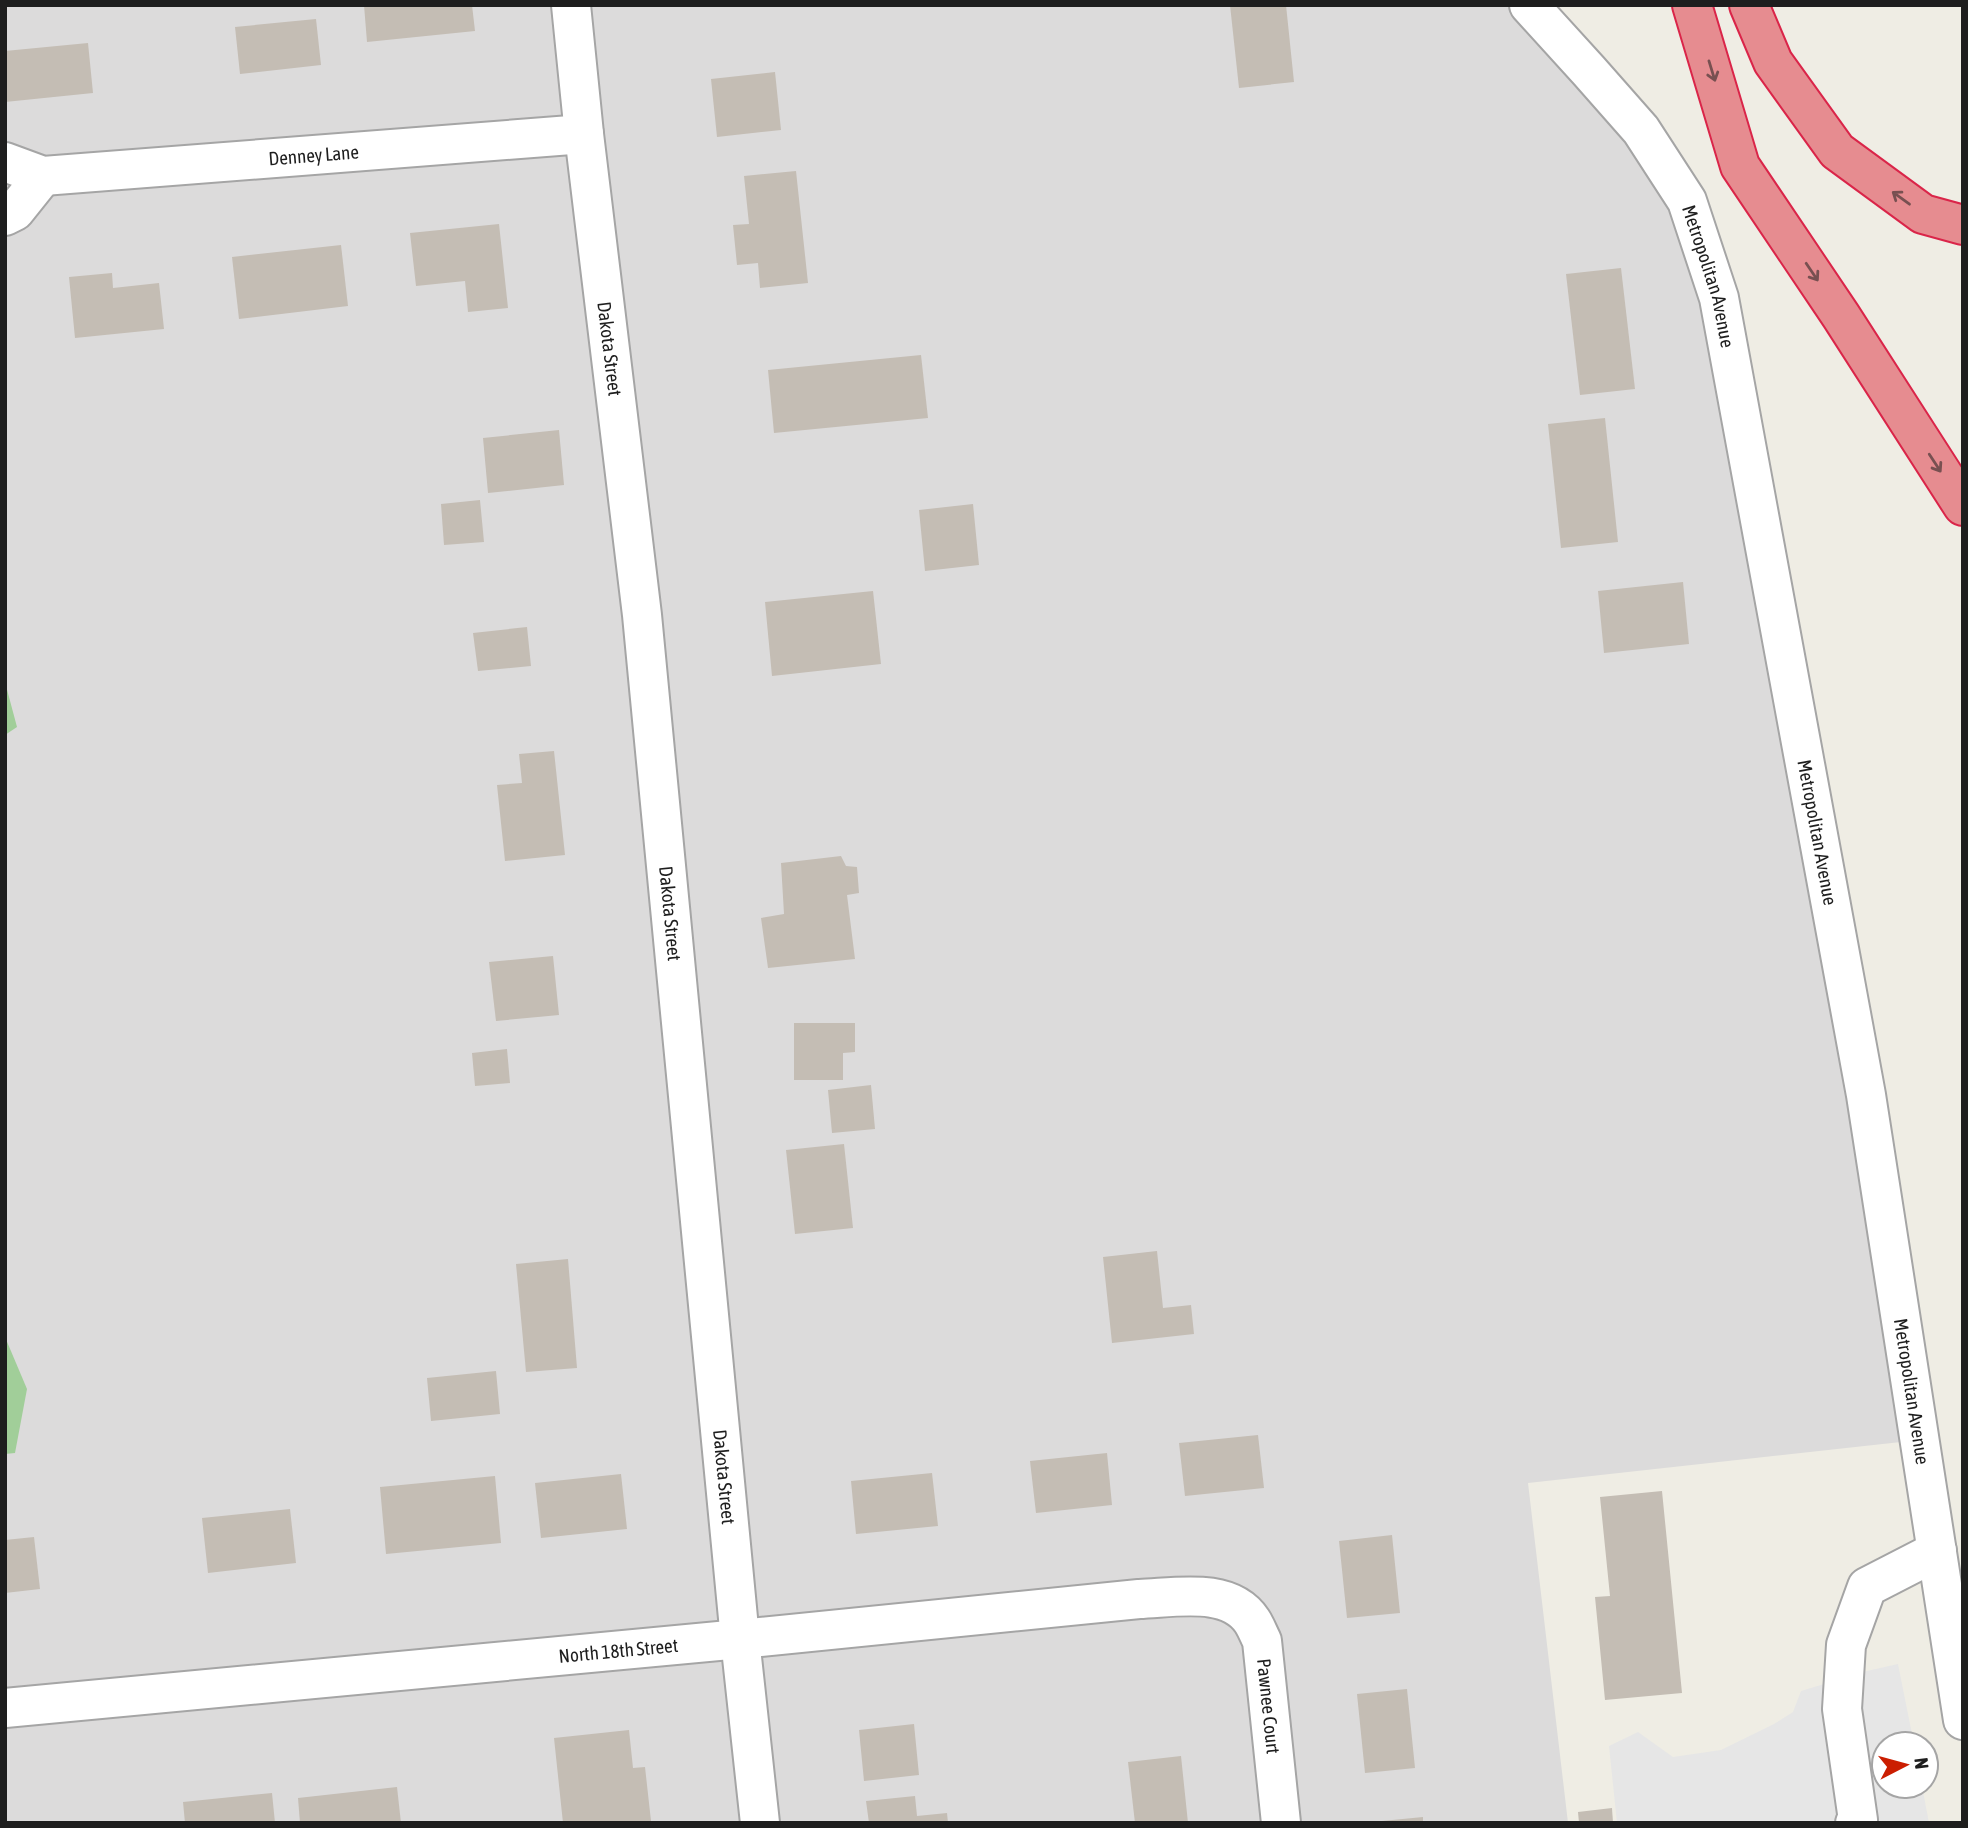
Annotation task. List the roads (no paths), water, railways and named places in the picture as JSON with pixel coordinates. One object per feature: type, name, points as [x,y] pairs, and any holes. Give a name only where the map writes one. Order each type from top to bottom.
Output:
[{"type":"highway","points":[[1692,5],[1740,166],[1841,316],[1963,506]]},
{"type":"highway","points":[[1749,5],[1773,62],[1836,151],[1923,214],[1963,225]]},
{"type":"street","name":"Dakota Street","points":[[571,5],[642,615],[760,1823]]},
{"type":"street","name":"Metropolitan Avenue","points":[[1529,5],[1641,131],[1687,201],[1719,298],[1866,1095],[1963,1720]]},
{"type":"street","name":"Denney Lane","points":[[5,162],[43,176],[584,134]]},
{"type":"street","points":[[5,216],[15,211],[43,176]]},
{"type":"street","points":[[1855,1823],[1858,1820],[1843,1709],[1846,1645],[1867,1587],[1937,1550]]},
{"type":"street","name":"North 18th Street","points":[[5,1709],[1139,1599],[1199,1597],[1230,1601]]},
{"type":"street","name":"Pawnee Court","points":[[1230,1601],[1252,1620],[1262,1641],[1281,1823]]}]
